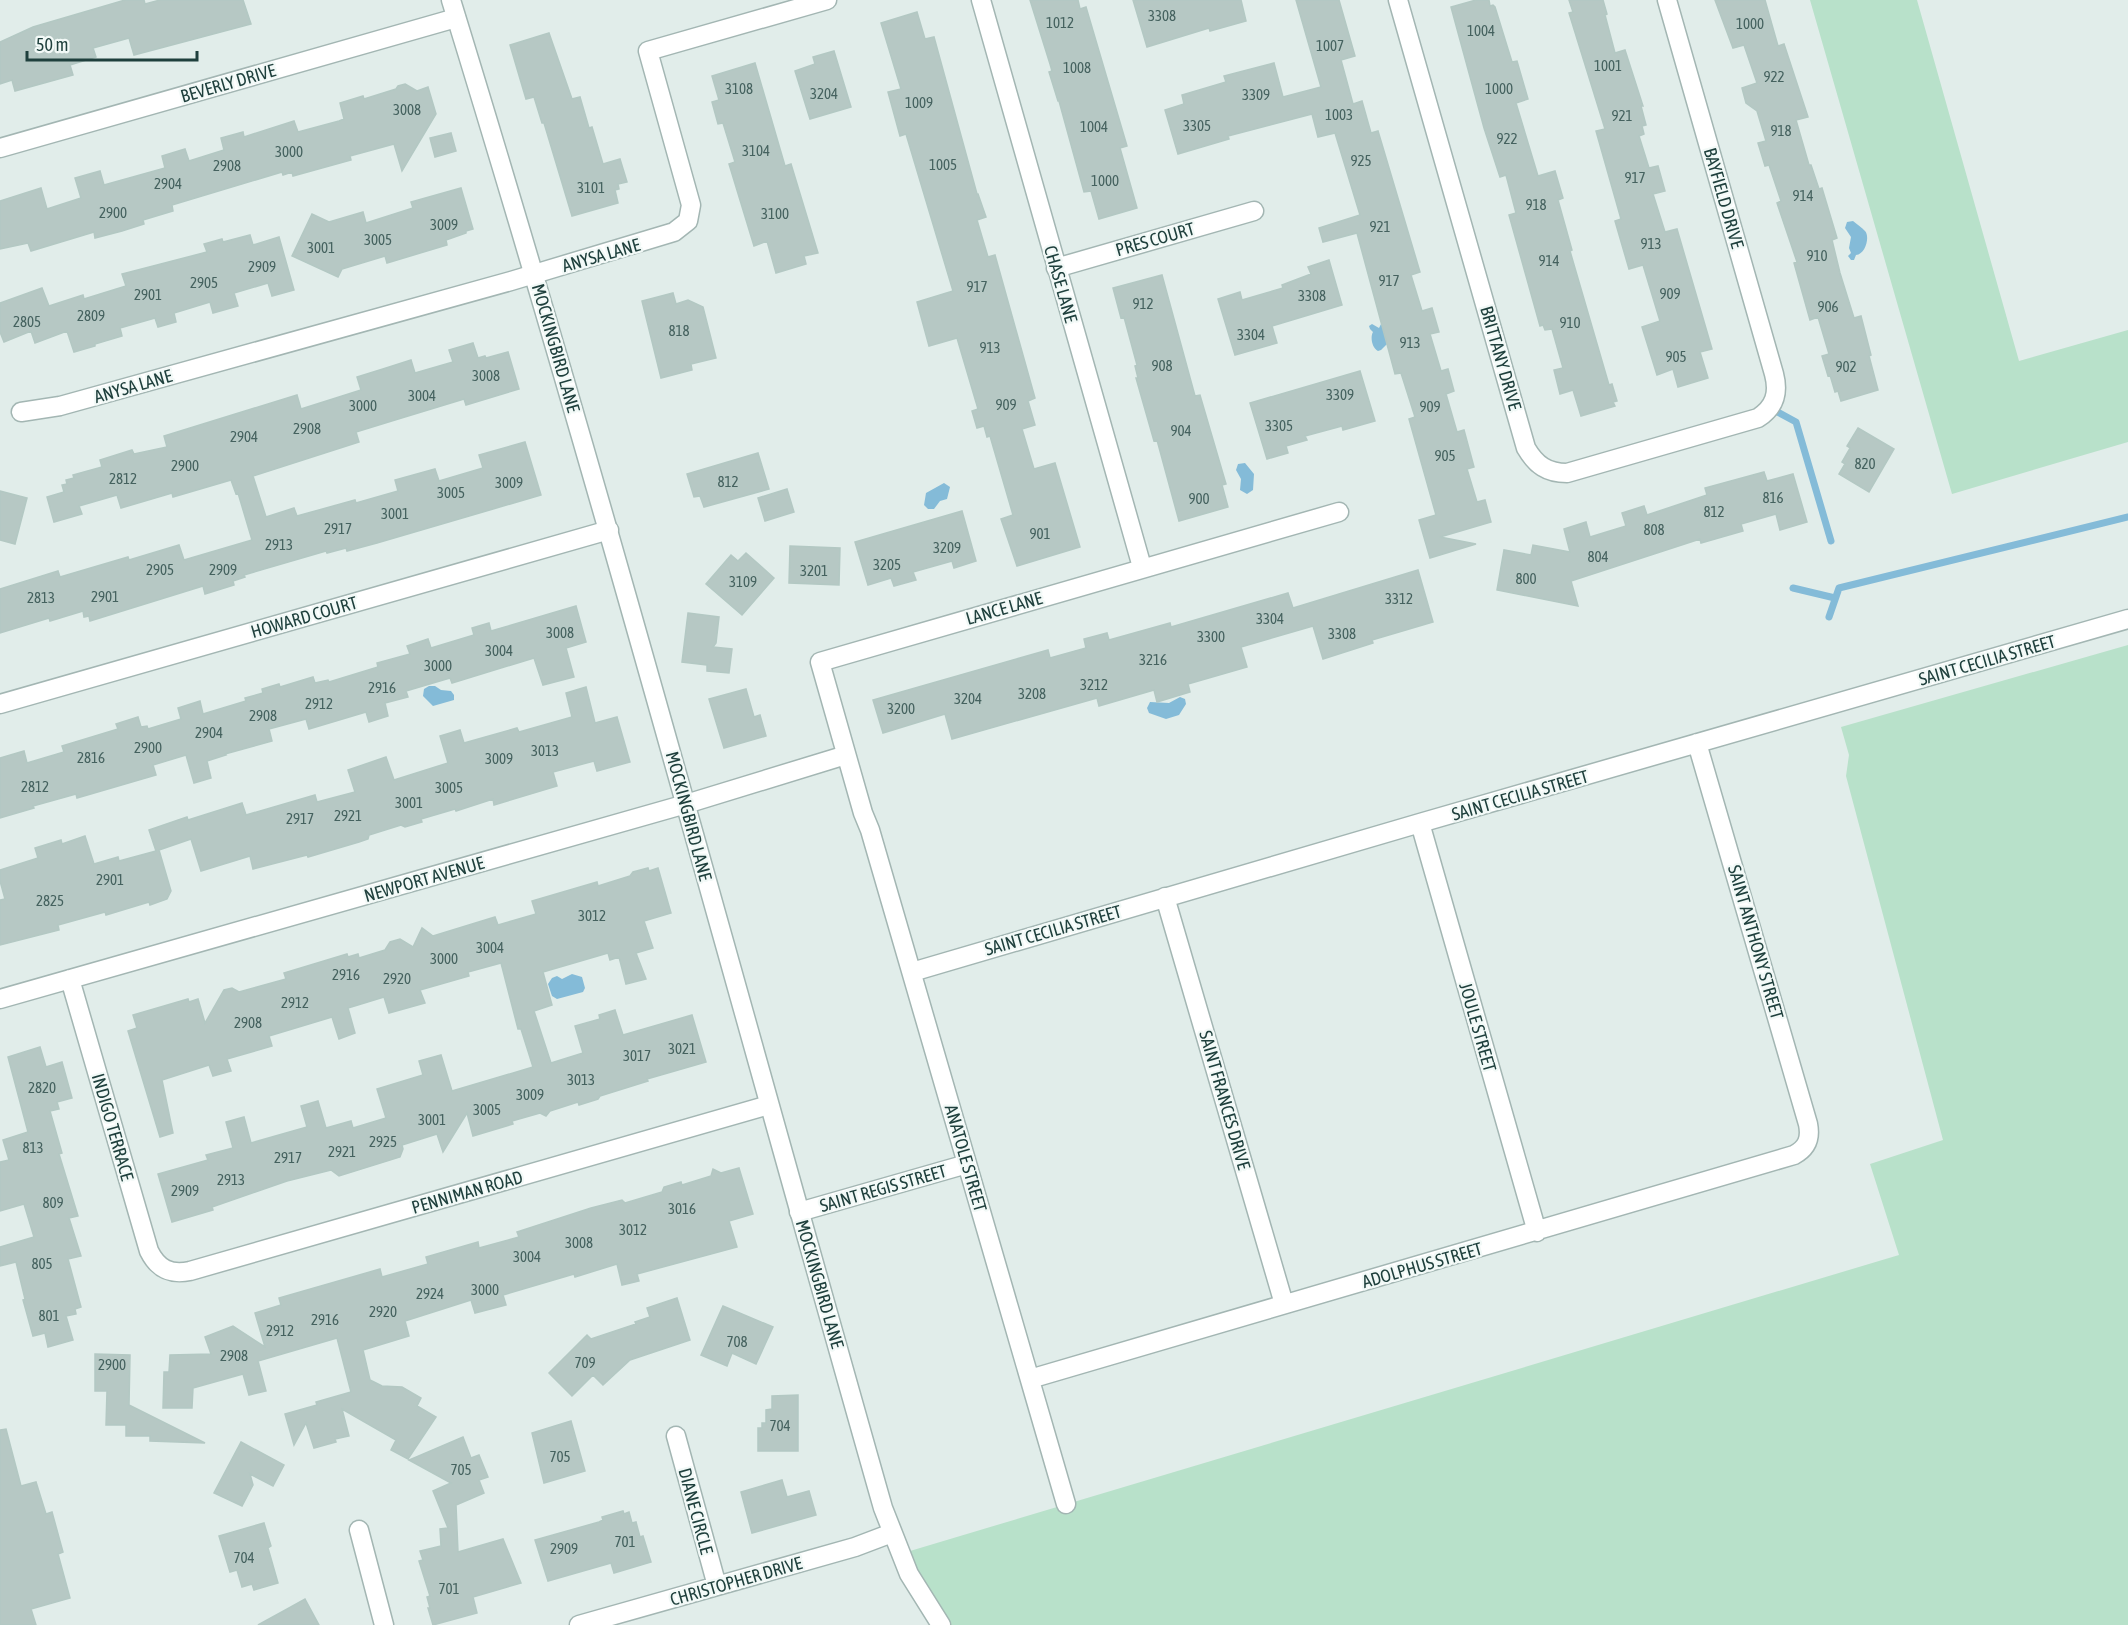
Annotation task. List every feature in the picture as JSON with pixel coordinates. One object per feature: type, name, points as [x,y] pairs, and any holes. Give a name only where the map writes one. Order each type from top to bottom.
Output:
[{"type":"street","name":"MOCKINGBIRD LANE","points":[[451,0],[535,274],[609,530],[799,1212],[892,1533],[909,1574],[941,1625]]},
{"type":"street","name":"ANYSA LANE","points":[[21,412],[60,406],[535,274],[674,232],[688,221],[691,213],[690,197],[648,51],[827,0]]},
{"type":"street","name":"CHASE LANE","points":[[981,0],[1142,567]]},
{"type":"street","name":"BRITTANY DRIVE","points":[[1398,0],[1526,448],[1536,463],[1558,473],[1574,472],[1758,418],[1770,408],[1776,397]]},
{"type":"street","name":"BAYFIELD DRIVE","points":[[1666,0],[1776,381],[1776,397]]},
{"type":"street","name":"BEVERLY DRIVE","points":[[0,148],[456,18]]},
{"type":"street","name":"PRES COURT","points":[[1056,268],[1254,211]]},
{"type":"street","name":"LANCE LANE","points":[[863,813],[819,662],[1339,512]]},
{"type":"street","name":"HOWARD COURT","points":[[0,704],[609,530]]},
{"type":"street","name":"SAINT CECILIA STREET","points":[[912,972],[2128,619]]},
{"type":"street","name":"SAINT ANTHONY STREET","points":[[1697,743],[1809,1124],[1808,1142]]},
{"type":"street","name":"NEWPORT AVENUE","points":[[0,999],[686,804],[846,755]]},
{"type":"street","name":"ANATOLE STREET","points":[[863,813],[912,972],[1066,1504]]},
{"type":"street","name":"JOULE STREET","points":[[1420,823],[1537,1232]]},
{"type":"street","name":"SAINT FRANCES DRIVE","points":[[1165,897],[1284,1304]]},
{"type":"street","name":"INDIGO TERRACE","points":[[70,979],[149,1251],[164,1270]]},
{"type":"street","name":"PENNIMAN ROAD","points":[[164,1270],[190,1272],[769,1105]]},
{"type":"street","name":"ADOLPHUS STREET","points":[[1030,1379],[1794,1155],[1805,1148],[1808,1142]]},
{"type":"street","name":"SAINT REGIS STREET","points":[[799,1212],[967,1164]]},
{"type":"street","name":"DIANE CIRCLE","points":[[676,1436],[717,1586]]},
{"type":"street","points":[[359,1530],[384,1625]]},
{"type":"street","name":"CHRISTOPHER DRIVE","points":[[579,1625],[855,1546],[892,1533]]},
{"type":"green space","points":[[1810,0],[1917,0],[2019,361],[2128,330],[2128,442],[1952,494]]},
{"type":"green space","points":[[2128,645],[2128,1625],[941,1625],[900,1554],[1899,1255],[1870,1164],[1943,1140],[1846,776],[1849,755],[1841,727]]},
{"type":"water","points":[[1853,221],[1865,231],[1867,241],[1862,252],[1851,260],[1848,256],[1851,253],[1849,248],[1851,237],[1845,228],[1847,222]]},
{"type":"water","points":[[1382,322],[1388,343],[1378,351],[1373,345],[1373,332],[1369,326],[1372,324],[1379,328]]},
{"type":"water","points":[[1245,463],[1254,474],[1253,490],[1247,494],[1240,490],[1241,479],[1236,470],[1238,464]]},
{"type":"water","points":[[944,483],[950,487],[947,499],[940,501],[934,509],[928,509],[924,505],[926,493]]},
{"type":"water","points":[[429,686],[451,691],[454,700],[433,706],[423,696],[424,689]]},
{"type":"water","points":[[1180,697],[1185,699],[1186,704],[1179,715],[1166,719],[1149,713],[1147,708],[1150,702],[1169,703]]},
{"type":"water","points":[[572,974],[582,977],[585,988],[583,992],[557,999],[552,996],[548,984],[552,978],[557,976],[562,979]]},
{"type":"building","points":[[125,0],[144,0],[145,4],[160,0],[243,0],[251,24],[134,55],[129,38],[93,48],[96,57],[70,65],[73,75],[15,91],[12,80],[0,84],[0,42],[33,27]]},
{"type":"building","points":[[1030,0],[1078,0],[1080,9],[1086,7],[1127,146],[1120,148],[1137,208],[1099,219],[1091,191],[1084,192],[1049,72],[1052,71]]},
{"type":"building","points":[[1133,0],[1241,0],[1246,21],[1210,31],[1209,28],[1147,47]]},
{"type":"building","points":[[1296,0],[1339,0],[1355,56],[1341,60],[1353,104],[1362,101],[1371,133],[1378,131],[1420,272],[1411,275],[1422,311],[1432,308],[1439,332],[1430,334],[1441,371],[1448,369],[1454,391],[1446,394],[1457,432],[1464,430],[1474,467],[1467,469],[1477,502],[1485,500],[1491,522],[1440,537],[1476,544],[1430,558],[1419,520],[1436,515],[1409,419],[1415,417],[1401,373],[1395,374],[1357,233],[1323,242],[1319,228],[1360,215],[1335,133],[1318,137],[1312,114],[1228,136],[1229,139],[1178,154],[1165,110],[1184,104],[1182,95],[1226,82],[1224,76],[1274,63],[1283,97],[1321,87]]},
{"type":"building","points":[[1476,0],[1489,0],[1490,6],[1495,7],[1512,62],[1517,61],[1528,99],[1516,103],[1538,176],[1555,171],[1563,198],[1558,200],[1572,250],[1570,251],[1609,385],[1612,384],[1617,401],[1613,402],[1615,406],[1581,416],[1573,390],[1560,394],[1554,370],[1563,368],[1552,329],[1545,330],[1543,325],[1540,326],[1509,215],[1516,213],[1506,175],[1500,177],[1484,128],[1451,7]]},
{"type":"building","points":[[1569,0],[1603,0],[1615,53],[1625,50],[1643,106],[1641,106],[1646,125],[1642,126],[1644,134],[1639,136],[1649,168],[1658,166],[1665,191],[1653,194],[1665,232],[1677,229],[1712,349],[1700,352],[1708,378],[1678,387],[1673,369],[1657,375],[1642,327],[1660,321],[1643,265],[1629,269],[1615,221],[1621,219],[1596,131],[1605,129],[1569,13],[1573,12]]},
{"type":"building","points":[[1715,0],[1765,0],[1778,46],[1784,44],[1808,117],[1796,120],[1809,165],[1811,165],[1819,189],[1822,188],[1837,238],[1832,240],[1854,318],[1861,316],[1878,390],[1841,401],[1838,391],[1835,392],[1830,375],[1828,376],[1822,356],[1829,354],[1818,317],[1810,320],[1794,263],[1797,262],[1777,203],[1781,201],[1769,165],[1765,166],[1758,143],[1766,141],[1757,111],[1746,103],[1742,88],[1757,83],[1744,45],[1733,48]]},
{"type":"building","points":[[917,12],[925,39],[934,37],[977,194],[986,217],[977,220],[988,257],[995,255],[1035,398],[1028,401],[1035,425],[1022,429],[1034,469],[1055,463],[1080,547],[1017,566],[1001,519],[1013,515],[990,436],[987,437],[984,426],[977,428],[972,411],[978,409],[957,338],[929,346],[917,302],[953,291],[906,134],[900,136],[888,92],[901,89],[881,23]]},
{"type":"building","points":[[549,33],[572,99],[580,97],[603,164],[620,159],[627,182],[618,184],[619,189],[615,190],[618,203],[572,216],[544,123],[542,123],[534,97],[526,99],[510,45]]},
{"type":"building","points":[[834,51],[851,107],[810,119],[795,71],[815,64],[813,57]]},
{"type":"building","points":[[755,63],[785,166],[791,164],[818,253],[804,256],[806,264],[776,273],[767,241],[754,246],[729,164],[735,162],[723,123],[718,124],[712,102],[719,100],[712,76]]},
{"type":"building","points":[[405,84],[417,91],[428,87],[436,114],[402,171],[394,144],[350,156],[351,160],[293,176],[292,172],[283,175],[282,172],[172,205],[173,211],[143,220],[144,224],[122,231],[95,238],[94,232],[31,251],[28,243],[0,249],[0,201],[41,188],[47,209],[81,198],[75,178],[100,171],[104,185],[165,168],[162,156],[185,149],[189,161],[224,150],[221,138],[243,132],[244,137],[294,121],[298,132],[339,121],[344,119],[340,103],[363,96],[364,99]]},
{"type":"building","points":[[451,133],[456,151],[435,157],[430,138]]},
{"type":"building","points":[[461,188],[473,229],[446,240],[447,245],[387,263],[385,256],[342,269],[338,277],[292,256],[312,214],[329,222],[363,212],[366,223],[413,208],[411,202]]},
{"type":"building","points":[[250,235],[253,245],[279,237],[294,290],[272,296],[268,283],[234,293],[238,306],[213,313],[210,302],[174,313],[176,322],[158,327],[155,318],[120,328],[122,336],[74,352],[67,331],[35,343],[31,331],[4,342],[0,332],[0,303],[42,288],[49,306],[83,295],[84,299],[126,286],[122,274],[207,252],[204,244]]},
{"type":"building","points":[[1329,260],[1342,305],[1272,326],[1277,343],[1235,355],[1218,299],[1240,292],[1242,300],[1283,288],[1282,285],[1311,274],[1308,267]]},
{"type":"building","points":[[1162,275],[1195,396],[1200,395],[1226,484],[1222,485],[1228,507],[1179,521],[1157,440],[1154,441],[1136,378],[1138,378],[1135,366],[1137,365],[1124,317],[1121,318],[1113,288]]},
{"type":"building","points":[[673,293],[676,304],[688,300],[703,307],[716,358],[691,364],[692,370],[661,378],[642,301]]},
{"type":"building","points":[[473,343],[478,358],[508,352],[519,389],[466,405],[464,399],[356,432],[359,442],[253,476],[266,517],[294,508],[297,516],[355,500],[356,503],[398,491],[395,480],[435,469],[439,481],[483,468],[479,455],[525,442],[541,495],[377,543],[347,551],[346,548],[327,553],[326,551],[244,575],[245,577],[233,581],[234,585],[205,594],[203,586],[90,621],[89,616],[84,617],[83,611],[50,621],[49,618],[0,633],[0,589],[58,571],[60,577],[179,545],[184,560],[252,540],[238,493],[236,494],[231,480],[173,497],[172,493],[121,508],[117,495],[79,506],[82,514],[54,522],[47,497],[64,492],[62,485],[67,484],[66,480],[74,478],[73,475],[102,467],[100,460],[132,450],[134,454],[167,447],[164,436],[297,395],[301,409],[361,390],[357,377],[411,360],[415,373],[453,362],[449,350]]},
{"type":"building","points":[[1360,371],[1375,421],[1343,430],[1342,426],[1305,436],[1307,440],[1286,446],[1288,453],[1267,459],[1250,403]]},
{"type":"building","points":[[1858,428],[1894,449],[1869,492],[1839,474],[1845,464],[1842,462],[1850,448],[1847,446]]},
{"type":"building","points":[[758,453],[769,489],[704,507],[700,496],[694,497],[687,474]]},
{"type":"building","points":[[1764,472],[1767,481],[1793,474],[1807,522],[1780,530],[1776,514],[1741,524],[1743,531],[1701,543],[1700,539],[1571,581],[1578,606],[1497,590],[1504,550],[1531,555],[1533,545],[1570,552],[1564,529],[1586,522],[1590,537],[1626,526],[1622,513],[1644,506],[1647,515],[1707,495],[1705,488]]},
{"type":"building","points":[[787,489],[794,512],[765,521],[758,498]]},
{"type":"building","points":[[0,491],[27,498],[15,544],[0,540]]},
{"type":"building","points":[[962,511],[976,561],[954,568],[952,561],[913,572],[916,580],[894,586],[891,578],[868,585],[855,542]]},
{"type":"building","points":[[790,546],[840,548],[839,585],[789,583]]},
{"type":"building","points":[[746,553],[774,578],[742,615],[706,584],[731,555],[738,561]]},
{"type":"building","points":[[1418,570],[1433,622],[1372,640],[1373,643],[1323,659],[1313,626],[1241,647],[1247,667],[1188,684],[1190,692],[1157,702],[1154,690],[1099,706],[1097,698],[952,739],[945,714],[883,733],[873,700],[1048,650],[1050,658],[1086,648],[1084,639],[1107,633],[1109,640],[1170,623],[1171,627],[1288,593],[1293,608]]},
{"type":"building","points":[[576,606],[586,642],[566,648],[574,677],[543,685],[534,658],[452,683],[450,678],[406,691],[408,697],[385,703],[388,716],[369,722],[366,712],[309,729],[306,719],[269,729],[272,741],[207,761],[211,778],[194,783],[186,755],[153,765],[156,775],[77,798],[76,794],[0,818],[0,758],[24,751],[27,763],[64,752],[62,746],[118,729],[116,724],[138,717],[141,727],[147,726],[148,729],[181,719],[178,708],[200,701],[203,714],[246,701],[245,698],[263,693],[262,689],[279,684],[280,687],[313,677],[315,683],[328,680],[329,682],[378,667],[377,663],[410,654],[407,646],[428,639],[431,648],[474,635],[472,628],[489,623],[491,631]]},
{"type":"building","points":[[688,613],[719,617],[716,643],[713,647],[732,649],[729,673],[707,671],[707,665],[682,662]]},
{"type":"building","points":[[586,687],[595,723],[617,717],[630,762],[597,771],[594,761],[553,772],[557,786],[494,805],[493,799],[456,811],[455,809],[421,819],[422,822],[405,827],[401,825],[369,835],[368,839],[359,842],[308,857],[307,855],[253,869],[250,856],[201,871],[191,839],[159,850],[171,891],[167,899],[106,915],[105,912],[58,925],[59,930],[0,945],[0,900],[5,899],[0,881],[0,870],[38,858],[35,848],[61,840],[62,844],[85,836],[94,864],[118,857],[119,861],[156,851],[149,830],[187,817],[188,820],[242,803],[246,815],[315,795],[317,802],[355,792],[348,770],[386,757],[394,780],[448,763],[440,736],[460,730],[464,743],[517,728],[519,732],[572,717],[566,693]]},
{"type":"building","points":[[746,689],[754,717],[760,715],[766,736],[724,748],[709,699]]},
{"type":"building","points":[[648,868],[649,871],[658,868],[671,913],[644,921],[653,948],[636,953],[646,979],[626,984],[619,957],[610,960],[608,953],[543,972],[552,1005],[534,1011],[551,1063],[583,1053],[575,1026],[600,1019],[599,1015],[615,1010],[623,1035],[692,1015],[706,1062],[647,1079],[648,1081],[579,1105],[578,1102],[550,1111],[546,1116],[540,1113],[473,1136],[467,1113],[443,1152],[437,1134],[402,1145],[400,1157],[339,1176],[331,1170],[287,1181],[212,1207],[213,1210],[172,1222],[158,1174],[208,1160],[206,1155],[233,1148],[226,1122],[244,1117],[251,1143],[307,1127],[301,1106],[318,1101],[326,1128],[351,1121],[353,1128],[386,1118],[377,1089],[423,1075],[419,1061],[441,1055],[452,1091],[533,1067],[521,1029],[518,1029],[501,963],[468,972],[469,976],[420,990],[425,1003],[389,1013],[384,997],[348,1008],[355,1033],[339,1039],[332,1017],[269,1036],[272,1046],[227,1059],[231,1071],[213,1076],[209,1065],[162,1080],[173,1133],[160,1137],[128,1031],[137,1028],[133,1015],[188,999],[189,1002],[198,999],[205,1023],[224,990],[232,988],[239,992],[286,979],[284,973],[347,954],[348,957],[358,954],[359,958],[385,950],[390,942],[400,939],[413,947],[422,928],[433,936],[495,917],[498,925],[536,914],[532,901],[597,882],[598,886]]},
{"type":"building","points":[[40,1047],[46,1067],[62,1062],[72,1098],[57,1102],[59,1109],[50,1111],[62,1153],[59,1154],[78,1216],[69,1218],[81,1256],[68,1259],[81,1307],[75,1309],[76,1314],[66,1316],[73,1340],[48,1347],[45,1333],[33,1336],[16,1262],[0,1266],[0,1247],[34,1237],[24,1204],[0,1211],[0,1162],[9,1160],[3,1140],[28,1132],[8,1057]]},
{"type":"building","points":[[739,1168],[753,1214],[729,1221],[737,1247],[637,1274],[639,1281],[622,1285],[617,1264],[503,1295],[506,1305],[475,1313],[471,1300],[405,1321],[409,1336],[363,1350],[370,1380],[382,1386],[402,1387],[421,1398],[417,1406],[436,1417],[408,1459],[391,1450],[396,1440],[342,1409],[349,1436],[314,1448],[306,1423],[294,1445],[285,1414],[351,1392],[337,1338],[258,1361],[266,1391],[249,1395],[243,1374],[193,1388],[192,1408],[163,1408],[164,1372],[169,1372],[170,1355],[211,1354],[205,1337],[233,1326],[265,1347],[255,1313],[281,1305],[279,1298],[380,1269],[382,1277],[428,1264],[426,1257],[478,1242],[479,1248],[519,1237],[517,1232],[591,1208],[622,1200],[625,1203],[662,1192],[664,1187],[681,1182],[682,1185],[711,1176],[713,1169],[721,1173]]},
{"type":"building","points":[[677,1298],[690,1340],[630,1360],[603,1385],[593,1375],[572,1396],[549,1373],[587,1335],[591,1339],[636,1324],[635,1322],[650,1317],[647,1308]]},
{"type":"building","points":[[723,1306],[773,1327],[756,1364],[732,1353],[727,1366],[701,1355]]},
{"type":"building","points":[[95,1354],[130,1355],[129,1405],[205,1443],[150,1441],[150,1436],[126,1436],[126,1425],[106,1425],[107,1391],[95,1391]]},
{"type":"building","points":[[798,1395],[798,1451],[758,1451],[758,1428],[762,1428],[762,1423],[766,1423],[766,1410],[772,1409],[772,1396]]},
{"type":"building","points":[[571,1421],[585,1471],[544,1483],[532,1433]]},
{"type":"building","points":[[6,1429],[21,1486],[36,1482],[46,1514],[52,1512],[63,1552],[58,1554],[70,1598],[31,1609],[36,1625],[0,1625],[0,1430]]},
{"type":"building","points":[[463,1437],[471,1458],[479,1455],[488,1477],[479,1480],[484,1493],[456,1505],[458,1552],[503,1539],[521,1583],[473,1597],[477,1613],[433,1625],[428,1608],[430,1608],[427,1597],[430,1596],[419,1561],[423,1560],[420,1551],[441,1546],[440,1529],[448,1528],[433,1491],[451,1483],[409,1460]]},
{"type":"building","points":[[241,1442],[284,1465],[273,1486],[250,1474],[253,1485],[242,1506],[214,1493]]},
{"type":"building","points":[[782,1480],[787,1497],[809,1491],[816,1515],[752,1533],[741,1492]]},
{"type":"building","points":[[623,1511],[624,1514],[629,1512],[632,1523],[636,1522],[651,1562],[614,1573],[611,1563],[548,1581],[535,1540],[599,1522],[603,1520],[602,1517]]},
{"type":"building","points":[[264,1523],[278,1583],[254,1590],[252,1584],[242,1587],[237,1570],[230,1572],[219,1536]]},
{"type":"building","points":[[305,1599],[319,1625],[258,1625],[289,1608]]},
{"type":"waterway","points":[[1770,408],[1796,422],[1831,541]]},
{"type":"waterway","points":[[1829,617],[1839,588],[2128,517]]},
{"type":"waterway","points":[[1793,588],[1835,598]]}]
